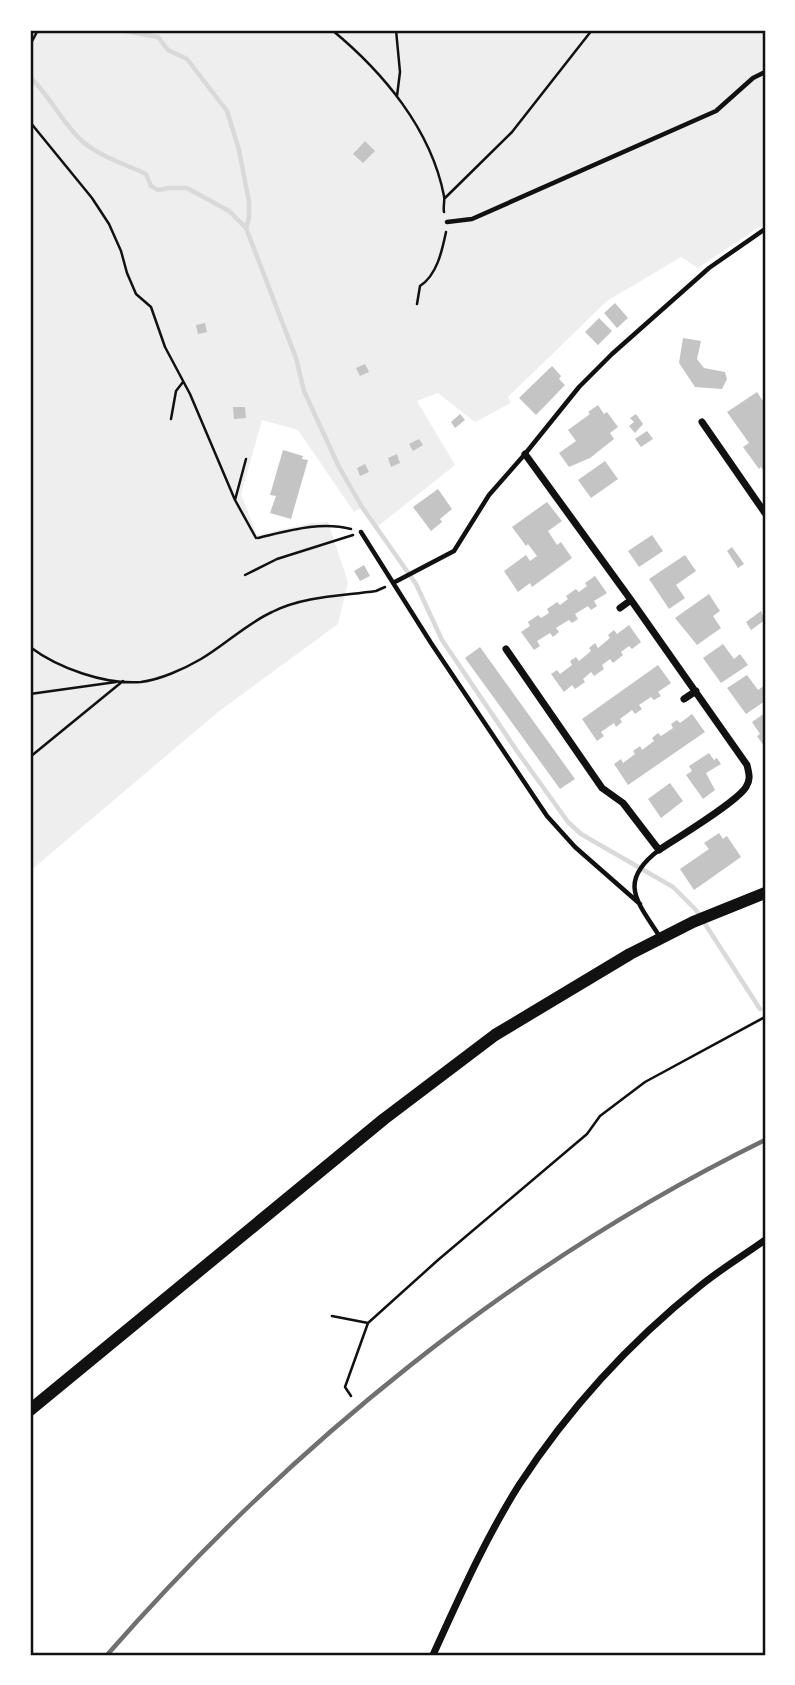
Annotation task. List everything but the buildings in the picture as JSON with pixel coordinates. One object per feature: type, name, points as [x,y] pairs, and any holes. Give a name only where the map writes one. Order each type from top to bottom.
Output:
[{"type":"main road","points":[[30,1410],[439,1076],[495,1035],[560,994],[660,938],[765,893]]},
{"type":"street","points":[[702,422],[765,513]]},
{"type":"street","points":[[506,649],[602,788],[624,803],[659,850],[743,791],[750,777],[747,765],[525,454]]},
{"type":"street","points":[[620,608],[631,600]]},
{"type":"street","points":[[684,699],[696,691]]},
{"type":"street","points":[[433,1655],[492,1533],[519,1486],[551,1440],[605,1374],[662,1319],[702,1284],[765,1240]]},
{"type":"lane","points":[[447,222],[472,219],[716,111],[753,78],[765,72]]},
{"type":"lane","points":[[393,583],[454,551],[489,495],[579,387],[709,268],[765,229]]},
{"type":"lane","points":[[361,532],[496,743],[547,816],[575,847],[640,904]]},
{"type":"lane","points":[[659,850],[647,859],[635,875],[634,889],[660,938]]},
{"type":"path","points":[[30,45],[38,30]]},
{"type":"path","points":[[332,30],[357,50],[397,96],[429,150],[444,198],[443,208],[447,222],[438,261],[429,280],[420,286],[417,304]]},
{"type":"path","points":[[396,30],[400,72],[397,96]]},
{"type":"path","points":[[444,198],[512,132],[592,30]]},
{"type":"path","points":[[30,122],[92,198],[108,224],[136,294],[151,307],[157,329],[235,500],[256,538],[311,527],[341,527],[361,532]]},
{"type":"path","points":[[171,419],[176,391],[183,382]]},
{"type":"path","points":[[235,500],[246,458]]},
{"type":"path","points":[[245,575],[278,559],[346,537]]},
{"type":"path","points":[[30,647],[51,660],[83,672],[141,682],[158,678],[200,660],[247,626],[299,601],[376,591],[393,583]]},
{"type":"path","points":[[30,694],[123,681]]},
{"type":"path","points":[[30,757],[123,681]]},
{"type":"path","points":[[351,1396],[345,1387],[368,1323],[587,1134],[600,1116],[645,1082],[765,1017]]},
{"type":"path","points":[[332,1316],[368,1323]]},
{"type":"shaded area","points":[[30,30],[765,30],[765,223],[698,268],[681,257],[607,301],[508,397],[511,403],[475,422],[438,393],[417,401],[455,465],[377,527],[364,506],[354,512],[298,430],[262,420],[241,494],[257,535],[328,522],[348,582],[338,624],[218,712],[30,871]]},
{"type":"waterway","points":[[120,30],[158,37],[168,50],[187,59],[227,111],[239,150],[249,202],[246,228]]},
{"type":"waterway","points":[[30,77],[75,134],[89,147],[146,174],[151,186],[158,190],[187,188],[229,211],[246,228],[296,358],[304,391],[339,467],[362,507],[416,584],[442,640],[568,822],[581,834],[673,887],[696,910],[760,1009]]},
{"type":"railway","points":[[107,1655],[252,1503],[330,1432],[411,1365],[495,1302],[582,1243],[672,1189],[765,1140]]}]
